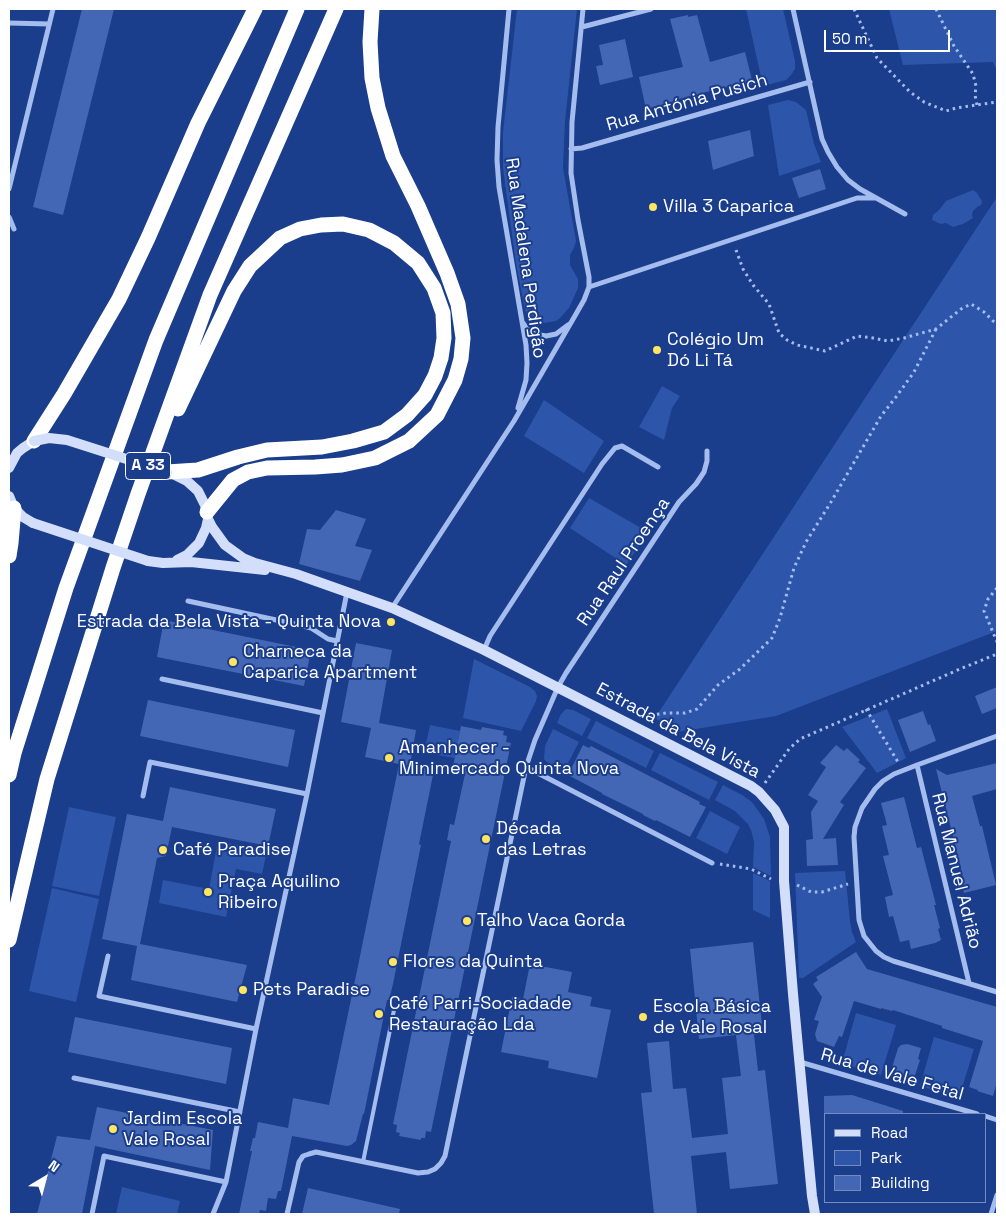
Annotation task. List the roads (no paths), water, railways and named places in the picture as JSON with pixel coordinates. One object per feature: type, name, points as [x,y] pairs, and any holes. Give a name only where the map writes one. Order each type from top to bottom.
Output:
[{"type":"highway","points":[[28,444],[64,394],[119,299],[198,123],[255,9]]},
{"type":"highway","name":"A 33","points":[[9,775],[14,753],[66,588],[156,340],[297,9]]},
{"type":"highway","name":"A 33","points":[[9,940],[47,779],[138,494],[210,295],[336,9]]},
{"type":"highway","points":[[207,516],[233,480],[248,472],[267,468],[315,467],[375,458],[408,441],[437,415],[455,380],[461,359],[463,338],[458,304],[447,272],[418,206],[393,156],[378,108],[372,78],[370,42],[372,9]]},
{"type":"highway","points":[[138,494],[234,291],[250,266],[280,238],[300,229],[342,224],[369,230],[394,243],[418,263],[434,288],[440,304],[443,313],[444,338],[442,358],[435,376],[425,395],[407,415],[384,432],[353,441],[322,447],[267,450],[198,470],[167,472]]},
{"type":"highway","points":[[9,556],[11,543],[11,501]]},
{"type":"street","points":[[9,190],[53,9]]},
{"type":"street","name":"Rua Madalena Perdigão","points":[[510,9],[498,128],[497,160],[499,187],[526,345],[526,380],[514,421]]},
{"type":"street","points":[[584,9],[572,122],[571,173],[589,277],[589,287],[856,198],[876,198]]},
{"type":"street","points":[[582,27],[652,9]]},
{"type":"street","points":[[792,9],[822,139],[828,152],[848,180],[860,189],[905,214]]},
{"type":"street","points":[[9,23],[49,24]]},
{"type":"street","name":"Rua Antónia Pusich","points":[[571,149],[592,145],[810,82]]},
{"type":"street","points":[[9,217],[14,229]]},
{"type":"street","name":"Rua Madalena Perdigão","points":[[392,608],[514,421],[576,314],[589,287]]},
{"type":"street","points":[[521,320],[527,329],[535,334],[546,336],[556,334],[566,327],[576,314]]},
{"type":"street","points":[[9,450],[49,438],[67,440],[181,477],[193,486],[202,498],[207,516],[225,545],[255,563],[296,574]]},
{"type":"street","points":[[9,468],[17,454],[28,444]]},
{"type":"street","points":[[484,650],[490,636],[614,448],[622,446],[658,468]]},
{"type":"street","name":"Rua Raul Proença","points":[[287,1214],[299,1162],[304,1156],[316,1152],[418,1173],[435,1169],[445,1156],[526,768],[535,740],[558,687],[679,502],[696,484],[704,472],[708,461],[707,451]]},
{"type":"street","points":[[11,501],[22,517],[33,524],[148,561],[156,563],[191,562],[296,574]]},
{"type":"street","points":[[171,562],[179,560],[194,550],[203,536],[207,516]]},
{"type":"street","name":"Estrada da Bela Vista","points":[[296,574],[392,608],[484,650],[751,786],[775,810],[784,827],[784,881],[798,1062],[815,1214]]},
{"type":"street","points":[[213,1214],[226,1182],[256,1028],[307,794],[347,592]]},
{"type":"street","points":[[188,601],[304,626],[311,628],[328,639],[337,641]]},
{"type":"street","points":[[162,679],[323,713]]},
{"type":"street","points":[[997,736],[894,774],[883,781],[862,808],[855,827],[854,837],[859,920],[864,936],[876,952],[893,961],[997,992]]},
{"type":"street","points":[[143,796],[150,762],[307,794]]},
{"type":"street","name":"Rua Manuel Adrião","points":[[917,765],[970,984]]},
{"type":"street","points":[[526,768],[712,863]]},
{"type":"street","points":[[108,956],[99,996],[256,1028]]},
{"type":"street","name":"Rua de Vale Fetal","points":[[798,1062],[974,1113]]},
{"type":"street","points":[[74,1078],[240,1112]]},
{"type":"street","points":[[92,1214],[104,1156],[226,1182]]},
{"type":"street","points":[[990,1214],[997,1195]]},
{"type":"lane","points":[[363,1162],[394,1010]]},
{"type":"place","name":"Villa 3 Caparica","points":[[653,207]]},
{"type":"place","name":"Colégio Um Dó Li Tá","points":[[657,350]]},
{"type":"place","name":"Estrada da Bela Vista - Quinta Nova","points":[[391,622]]},
{"type":"place","name":"Charneca da Caparica Apartment","points":[[233,662]]},
{"type":"place","name":"Amanhecer - Minimercado Quinta Nova","points":[[389,758]]},
{"type":"place","name":"Década das Letras","points":[[486,839]]},
{"type":"place","name":"Café Paradise","points":[[163,850]]},
{"type":"place","name":"Praça Aquilino Ribeiro","points":[[208,892]]},
{"type":"place","name":"Talho Vaca Gorda","points":[[467,921]]},
{"type":"place","name":"Flores da Quinta","points":[[393,962]]},
{"type":"place","name":"Pets Paradise","points":[[243,990]]},
{"type":"place","name":"Café Parri-Sociadade Restauração Lda","points":[[379,1014]]},
{"type":"place","name":"Escola Básica de Vale Rosal","points":[[643,1017]]},
{"type":"place","name":"Jardim Escola Vale Rosal","points":[[113,1129]]}]
